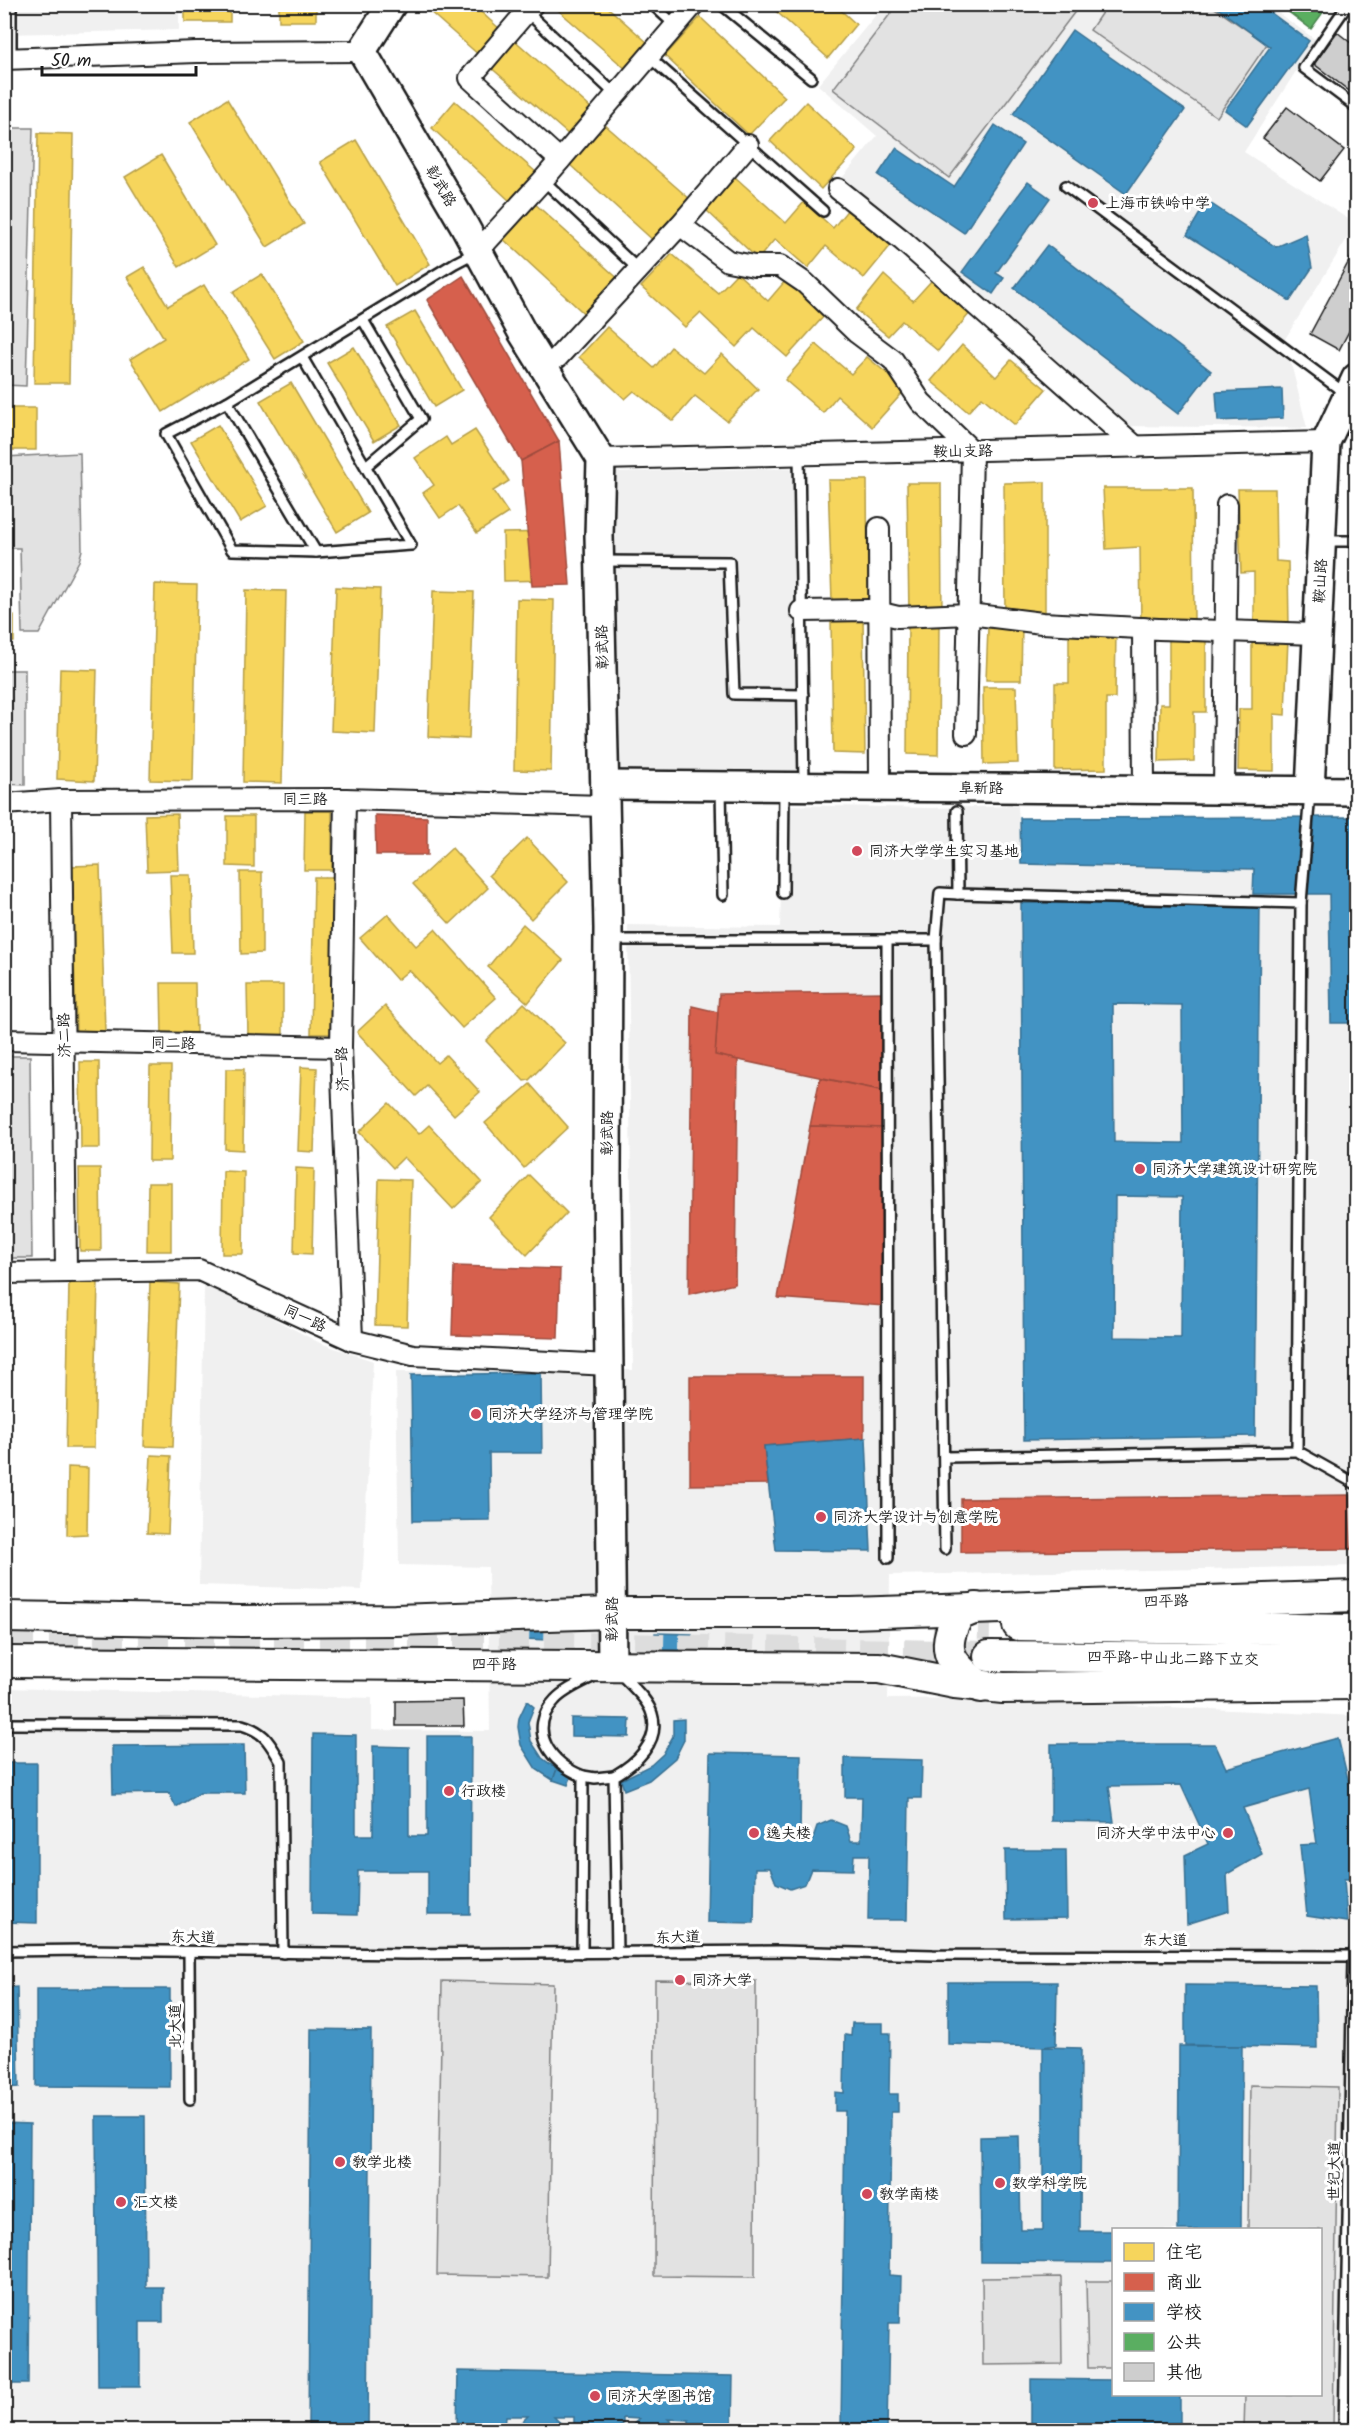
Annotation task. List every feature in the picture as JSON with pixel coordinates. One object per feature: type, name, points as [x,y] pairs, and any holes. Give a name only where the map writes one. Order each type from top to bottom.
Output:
[{"type":"main road","name":"四平路","points":[[4,1617],[240,1621],[395,1620],[613,1613],[851,1612],[983,1616],[1356,1596]]},
{"type":"main road","points":[[981,1687],[954,1665],[948,1648],[949,1636],[959,1615],[983,1616]]},
{"type":"main road","name":"四平路-中山北二路下立交","points":[[983,1616],[1356,1630]]},
{"type":"main road","name":"四平路-中山北二路下立交","points":[[989,1656],[1356,1659]]},
{"type":"main road","name":"四平路","points":[[4,1662],[879,1668],[981,1687],[1004,1688],[1356,1684]]},
{"type":"street","points":[[8,59],[196,52],[362,51],[392,4]]},
{"type":"street","points":[[478,251],[543,180],[694,4]]},
{"type":"street","points":[[530,8],[470,78],[560,160]]},
{"type":"street","name":"彰武路","points":[[362,51],[533,351],[601,459],[600,561],[608,940],[612,1665]]},
{"type":"street","points":[[557,358],[680,225],[748,145]]},
{"type":"street","points":[[838,189],[902,240],[1136,447]]},
{"type":"street","points":[[680,225],[728,261],[754,266],[780,266],[805,283],[857,333],[892,360],[921,402],[972,451],[966,734]]},
{"type":"street","name":"鞍山路","points":[[1310,791],[1326,442],[1354,391]]},
{"type":"street","name":"鞍山支路","points":[[601,459],[1326,442]]},
{"type":"street","points":[[1224,790],[1227,506]]},
{"type":"street","points":[[879,528],[880,788]]},
{"type":"street","points":[[801,611],[869,610],[898,618],[969,614],[1042,623],[1317,633]]},
{"type":"street","points":[[1143,628],[1144,790]]},
{"type":"street","name":"阜新路","points":[[605,796],[721,786],[1356,791]]},
{"type":"street","name":"同三路","points":[[4,804],[61,800],[605,796]]},
{"type":"street","name":"济一路","points":[[345,799],[341,1047],[351,1340]]},
{"type":"street","name":"济二路","points":[[61,800],[66,1271]]},
{"type":"street","name":"同二路","points":[[4,1041],[341,1047]]},
{"type":"street","name":"同一路","points":[[4,1274],[199,1270],[351,1340],[413,1355],[609,1365]]},
{"type":"lane","points":[[8,59],[11,4]]},
{"type":"lane","points":[[652,4],[675,25]]},
{"type":"lane","points":[[721,4],[811,78]]},
{"type":"lane","points":[[1356,11],[1348,5],[1304,68],[1356,107]]},
{"type":"lane","points":[[530,8],[615,94]]},
{"type":"lane","points":[[648,56],[823,211]]},
{"type":"lane","points":[[543,180],[639,270]]},
{"type":"lane","points":[[1066,186],[1354,391]]},
{"type":"lane","points":[[302,357],[411,545],[316,552],[231,550],[166,434],[227,402],[478,251]]},
{"type":"lane","points":[[363,320],[421,419],[366,466]]},
{"type":"lane","points":[[227,402],[316,552]]},
{"type":"lane","points":[[783,893],[803,695],[800,455]]},
{"type":"lane","points":[[1322,541],[1356,541]]},
{"type":"lane","points":[[600,561],[729,562],[734,694],[803,695]]},
{"type":"lane","points":[[721,786],[723,895]]},
{"type":"lane","points":[[1297,1451],[1301,903],[1310,791]]},
{"type":"lane","points":[[957,811],[958,894]]},
{"type":"lane","points":[[945,1549],[936,940],[940,893],[1301,903]]},
{"type":"lane","points":[[608,940],[936,940]]},
{"type":"lane","points":[[887,940],[888,1558]]},
{"type":"lane","points":[[945,1457],[1297,1451],[1356,1484]]},
{"type":"lane","points":[[612,1665],[642,1697],[652,1714],[654,1733],[644,1752],[626,1769],[614,1776],[595,1778],[571,1771],[552,1755],[542,1736],[543,1717],[556,1699],[612,1665]]},
{"type":"lane","points":[[4,1724],[242,1725],[259,1730],[281,1762],[283,1953]]},
{"type":"lane","points":[[582,1953],[583,1776]]},
{"type":"lane","points":[[614,1776],[617,1953]]},
{"type":"lane","name":"东大道","points":[[4,1951],[617,1953],[779,1951],[933,1955],[1355,1952]]},
{"type":"lane","name":"世纪大道","points":[[1344,2430],[1355,1952]]},
{"type":"lane","name":"北大道","points":[[189,1953],[190,2099]]},
{"type":"shaded area","points":[[4,5],[179,5],[179,30],[5,34]]},
{"type":"shaded area","name":"上海市铁岭中学","points":[[884,5],[1267,5],[1316,40],[1244,152],[1356,224],[1285,339],[1307,428],[1120,426],[838,183],[877,136],[818,85]]},
{"type":"shaded area","points":[[897,5],[1080,5],[949,178],[833,89]]},
{"type":"shaded area","points":[[1107,5],[1210,5],[1267,44],[1217,117],[1090,30]]},
{"type":"shaded area","points":[[5,128],[33,128],[26,386],[5,385]]},
{"type":"shaded area","points":[[80,453],[82,550],[79,561],[39,634],[22,634],[20,548],[5,548],[5,457]]},
{"type":"shaded area","points":[[799,468],[803,772],[618,769],[612,472]]},
{"type":"shaded area","points":[[5,670],[25,670],[25,785],[5,784]]},
{"type":"shaded area","name":"同济大学","points":[[784,805],[930,808],[1018,806],[1022,864],[1254,869],[1253,894],[1329,894],[1331,1023],[1356,1023],[1356,1566],[890,1575],[888,1699],[980,1698],[1356,1716],[1356,2430],[5,2430],[5,1688],[372,1698],[372,1730],[490,1731],[488,1567],[399,1565],[396,1372],[633,1370],[628,925],[780,927]]},
{"type":"shaded area","points":[[4,1056],[30,1056],[32,1258],[5,1258]]},
{"type":"shaded area","points":[[204,1286],[242,1302],[320,1343],[373,1361],[362,1590],[199,1585]]},
{"type":"shaded area","points":[[655,1980],[756,1981],[755,2277],[654,2276]]},
{"type":"shaded area","points":[[442,1981],[553,1984],[548,2277],[437,2275]]},
{"type":"shaded area","points":[[1250,2085],[1338,2087],[1333,2430],[1244,2430],[1245,2396],[1322,2396],[1322,2228],[1248,2228]]},
{"type":"shaded area","points":[[1061,2277],[1062,2364],[983,2365],[982,2278]]},
{"type":"shaded area","points":[[1086,2281],[1112,2281],[1112,2368],[1088,2368]]},
{"type":"building: 住宅","points":[[185,4],[230,4],[230,22],[185,22]]},
{"type":"building: 住宅","points":[[279,4],[321,4],[321,7],[316,7],[316,21],[279,21]]},
{"type":"building: 住宅","points":[[435,4],[472,4],[501,30],[480,56],[429,11]]},
{"type":"building: 住宅","points":[[551,4],[604,4],[648,43],[627,70]]},
{"type":"building: 住宅","points":[[768,4],[834,4],[856,24],[828,58]]},
{"type":"building: 住宅","points":[[700,17],[785,97],[749,135],[665,56]]},
{"type":"building: 住宅","points":[[511,37],[592,109],[569,135],[489,66]]},
{"type":"building: 住宅","points":[[227,99],[304,224],[267,247],[190,122]]},
{"type":"building: 住宅","points":[[455,101],[537,173],[512,203],[432,128]]},
{"type":"building: 住宅","points":[[806,102],[857,150],[821,189],[770,141]]},
{"type":"building: 住宅","points":[[604,124],[691,200],[655,242],[569,164]]},
{"type":"building: 住宅","points":[[38,133],[73,134],[69,383],[34,383]]},
{"type":"building: 住宅","points":[[356,140],[430,264],[395,286],[320,162]]},
{"type":"building: 住宅","points":[[161,155],[215,245],[179,267],[125,177]]},
{"type":"building: 住宅","points":[[735,177],[786,223],[804,202],[833,228],[853,203],[896,239],[864,278],[826,246],[808,268],[775,239],[758,259],[706,210]]},
{"type":"building: 住宅","points":[[533,202],[623,283],[591,320],[501,237]]},
{"type":"building: 住宅","points":[[672,254],[718,293],[737,273],[768,301],[786,280],[825,315],[787,357],[754,328],[736,347],[700,313],[685,327],[641,287]]},
{"type":"building: 住宅","points":[[144,267],[168,306],[204,285],[249,359],[163,412],[130,359],[164,338],[127,277]]},
{"type":"building: 住宅","points":[[262,274],[304,341],[275,359],[233,292]]},
{"type":"building: 住宅","points":[[884,275],[913,301],[932,280],[970,313],[938,351],[902,321],[888,336],[856,310]]},
{"type":"building: 住宅","points":[[415,311],[462,390],[434,407],[387,327]]},
{"type":"building: 住宅","points":[[607,327],[654,368],[671,347],[704,373],[722,354],[758,389],[727,421],[695,396],[673,421],[634,391],[625,399],[579,357]]},
{"type":"building: 住宅","points":[[816,344],[851,374],[867,357],[906,389],[872,427],[837,396],[823,413],[785,380]]},
{"type":"building: 住宅","points":[[962,345],[996,377],[1011,360],[1046,389],[1015,425],[982,397],[968,412],[931,381]]},
{"type":"building: 住宅","points":[[354,347],[401,425],[374,441],[327,363]]},
{"type":"building: 住宅","points":[[291,383],[368,513],[337,532],[260,401]]},
{"type":"building: 住宅","points":[[4,408],[36,408],[36,450],[4,450]]},
{"type":"building: 住宅","points":[[218,425],[267,506],[240,522],[191,441]]},
{"type":"building: 住宅","points":[[475,430],[509,481],[493,491],[508,513],[477,533],[458,506],[440,518],[423,493],[434,485],[415,458],[446,437],[451,445]]},
{"type":"building: 住宅","points":[[828,480],[867,480],[868,600],[832,601]]},
{"type":"building: 住宅","points":[[1045,482],[1045,615],[1005,614],[1004,483]]},
{"type":"building: 住宅","points":[[907,483],[941,483],[942,614],[909,615]]},
{"type":"building: 住宅","points":[[1103,488],[1193,488],[1194,623],[1141,623],[1140,547],[1106,549]]},
{"type":"building: 住宅","points":[[1238,489],[1275,489],[1276,561],[1288,562],[1289,629],[1254,629],[1254,572],[1241,573]]},
{"type":"building: 住宅","points":[[554,532],[555,580],[504,581],[503,533]]},
{"type":"building: 住宅","points":[[1355,555],[1356,591],[1354,591]]},
{"type":"building: 住宅","points":[[155,584],[197,585],[193,781],[150,780]]},
{"type":"building: 住宅","points":[[336,587],[380,589],[375,733],[331,731]]},
{"type":"building: 住宅","points":[[246,590],[286,591],[282,783],[243,782]]},
{"type":"building: 住宅","points":[[433,591],[474,592],[469,739],[428,737]]},
{"type":"building: 住宅","points":[[517,599],[554,600],[551,771],[514,770]]},
{"type":"building: 住宅","points":[[4,605],[5,616],[14,616],[14,642],[4,642]]},
{"type":"building: 住宅","points":[[831,619],[863,619],[865,754],[833,753]]},
{"type":"building: 住宅","points":[[908,622],[939,623],[938,755],[907,754]]},
{"type":"building: 住宅","points":[[1022,626],[1021,680],[986,680],[988,627]]},
{"type":"building: 住宅","points":[[1069,630],[1116,630],[1115,698],[1106,698],[1106,769],[1055,770],[1055,683],[1069,683]]},
{"type":"building: 住宅","points":[[1169,634],[1206,634],[1206,712],[1194,712],[1194,761],[1159,762],[1160,704],[1169,704]]},
{"type":"building: 住宅","points":[[1354,636],[1356,636],[1356,671],[1355,671]]},
{"type":"building: 住宅","points":[[1252,638],[1288,638],[1285,715],[1274,714],[1274,771],[1238,770],[1239,709],[1252,709]]},
{"type":"building: 住宅","points":[[60,669],[97,670],[94,781],[57,779]]},
{"type":"building: 住宅","points":[[983,687],[1016,687],[1018,763],[984,764]]},
{"type":"building: 住宅","points":[[1352,717],[1356,717],[1356,750],[1353,750]]},
{"type":"building: 住宅","points":[[305,811],[332,811],[332,870],[304,870]]},
{"type":"building: 住宅","points":[[177,814],[179,870],[147,871],[145,815]]},
{"type":"building: 住宅","points":[[227,816],[254,816],[254,867],[227,866]]},
{"type":"building: 住宅","points":[[527,838],[568,882],[531,919],[489,875]]},
{"type":"building: 住宅","points":[[452,848],[488,888],[450,924],[413,884]]},
{"type":"building: 住宅","points":[[100,865],[105,1032],[76,1032],[72,866]]},
{"type":"building: 住宅","points":[[240,872],[262,872],[262,953],[241,954]]},
{"type":"building: 住宅","points":[[170,875],[191,875],[193,953],[173,953]]},
{"type":"building: 住宅","points":[[314,877],[336,877],[333,1034],[311,1034]]},
{"type":"building: 住宅","points":[[388,914],[416,946],[435,929],[496,998],[462,1028],[409,970],[397,980],[360,938]]},
{"type":"building: 住宅","points":[[523,924],[563,960],[528,1003],[488,967]]},
{"type":"building: 住宅","points":[[161,983],[195,983],[196,1035],[162,1035]]},
{"type":"building: 住宅","points":[[247,985],[283,985],[283,1036],[248,1036]]},
{"type":"building: 住宅","points":[[524,1003],[565,1043],[529,1080],[524,1081],[486,1041]]},
{"type":"building: 住宅","points":[[385,1006],[437,1063],[446,1055],[480,1092],[454,1115],[427,1086],[416,1096],[357,1032]]},
{"type":"building: 住宅","points":[[80,1062],[99,1062],[100,1148],[81,1148]]},
{"type":"building: 住宅","points":[[150,1066],[171,1066],[170,1161],[149,1161]]},
{"type":"building: 住宅","points":[[301,1067],[317,1068],[314,1152],[298,1151]]},
{"type":"building: 住宅","points":[[226,1069],[244,1069],[243,1150],[225,1149]]},
{"type":"building: 住宅","points":[[530,1084],[568,1127],[524,1168],[485,1123]]},
{"type":"building: 住宅","points":[[389,1103],[419,1134],[429,1125],[482,1182],[453,1209],[404,1157],[393,1168],[359,1132]]},
{"type":"building: 住宅","points":[[79,1168],[100,1168],[101,1251],[80,1251]]},
{"type":"building: 住宅","points":[[296,1168],[314,1169],[312,1254],[294,1253]]},
{"type":"building: 住宅","points":[[223,1171],[244,1172],[243,1254],[222,1254]]},
{"type":"building: 住宅","points":[[529,1175],[567,1213],[527,1255],[489,1217]]},
{"type":"building: 住宅","points":[[379,1179],[411,1180],[407,1326],[375,1325]]},
{"type":"building: 住宅","points":[[148,1183],[171,1183],[171,1251],[147,1251]]},
{"type":"building: 住宅","points":[[69,1281],[98,1282],[94,1448],[66,1448]]},
{"type":"building: 住宅","points":[[150,1282],[179,1284],[173,1447],[144,1446]]},
{"type":"building: 住宅","points":[[151,1455],[171,1456],[168,1534],[147,1533]]},
{"type":"building: 住宅","points":[[68,1467],[88,1468],[87,1534],[67,1535]]},
{"type":"building: 商业","points":[[463,276],[559,441],[521,461],[427,300]]},
{"type":"building: 商业","points":[[559,441],[570,585],[532,586],[521,461]]},
{"type":"building: 商业","points":[[375,815],[427,817],[427,855],[376,855]]},
{"type":"building: 商业","points":[[886,992],[885,1091],[715,1055],[719,994]]},
{"type":"building: 商业","points":[[692,1006],[718,1012],[715,1055],[738,1060],[735,1284],[689,1294]]},
{"type":"building: 商业","points":[[820,1078],[885,1091],[885,1128],[810,1126]]},
{"type":"building: 商业","points":[[810,1126],[885,1128],[884,1306],[778,1298]]},
{"type":"building: 商业","points":[[454,1266],[560,1269],[558,1338],[452,1335]]},
{"type":"building: 商业","points":[[690,1376],[864,1376],[864,1438],[764,1446],[768,1484],[690,1485]]},
{"type":"building: 商业","points":[[1349,1495],[1351,1549],[961,1552],[961,1499]]},
{"type":"building: 学校","points":[[1212,4],[1259,4],[1309,41],[1247,126],[1225,110],[1270,47]]},
{"type":"building: 学校","points":[[1072,30],[1185,110],[1126,194],[1013,114]]},
{"type":"building: 学校","points":[[995,125],[1023,144],[964,233],[878,175],[896,148],[954,187]]},
{"type":"building: 学校","points":[[1028,182],[1050,198],[996,273],[1004,278],[993,294],[962,272]]},
{"type":"building: 学校","points":[[1207,201],[1276,247],[1306,234],[1312,268],[1290,301],[1187,235]]},
{"type":"building: 学校","points":[[1047,245],[1211,371],[1178,414],[1014,288]]},
{"type":"building: 学校","points":[[1282,389],[1283,418],[1218,421],[1216,392]]},
{"type":"building: 学校","points":[[1356,817],[1356,1023],[1331,1023],[1329,894],[1253,894],[1254,869],[1021,864],[1020,818]]},
{"type":"building: 学校","name":"同济大学建筑设计研究院","points":[[1021,903],[1260,905],[1255,1436],[1024,1440]],"holes":[[[1113,1004],[1182,1005],[1183,1143],[1114,1142]],[[1115,1196],[1182,1197],[1181,1338],[1114,1337]]]},
{"type":"building: 学校","name":"同济大学经济与管理学院","points":[[541,1373],[542,1453],[489,1453],[490,1520],[413,1521],[411,1375]]},
{"type":"building: 学校","name":"同济大学设计与创意学院","points":[[866,1438],[871,1551],[776,1550],[764,1446]]},
{"type":"building: 学校","points":[[524,1630],[549,1631],[548,1640],[524,1639]]},
{"type":"building: 学校","points":[[655,1633],[692,1634],[692,1653],[655,1652]]},
{"type":"building: 学校","points":[[527,1701],[534,1707],[528,1722],[531,1741],[542,1758],[557,1769],[553,1780],[536,1769],[521,1745],[519,1718]]},
{"type":"building: 学校","points":[[571,1718],[630,1719],[629,1737],[571,1736]]},
{"type":"building: 学校","points":[[684,1719],[684,1740],[675,1758],[649,1780],[624,1790],[621,1780],[651,1765],[663,1754],[673,1736],[673,1720]]},
{"type":"building: 学校","name":"行政楼","points":[[313,1734],[356,1735],[356,1835],[373,1835],[373,1746],[409,1747],[409,1836],[427,1836],[427,1736],[471,1736],[470,1914],[428,1914],[428,1871],[358,1871],[357,1915],[312,1914]]},
{"type":"building: 学校","name":"同济大学中法中心","points":[[1338,1738],[1356,1812],[1356,1879],[1344,1879],[1347,1922],[1307,1916],[1300,1845],[1317,1844],[1309,1789],[1243,1808],[1262,1854],[1227,1874],[1229,1911],[1187,1924],[1185,1855],[1208,1844],[1181,1785],[1109,1786],[1114,1822],[1051,1821],[1051,1744],[1215,1744],[1226,1768]]},
{"type":"building: 学校","points":[[244,1745],[245,1793],[200,1793],[176,1807],[169,1793],[113,1794],[112,1746]]},
{"type":"building: 学校","name":"逸夫楼","points":[[710,1753],[801,1755],[800,1840],[812,1841],[817,1826],[831,1820],[846,1826],[851,1841],[861,1841],[862,1797],[845,1797],[845,1758],[922,1760],[921,1798],[909,1798],[907,1920],[868,1920],[869,1855],[854,1855],[853,1870],[811,1869],[805,1884],[790,1889],[776,1883],[770,1868],[755,1868],[754,1923],[707,1922]]},
{"type":"building: 学校","points":[[4,1763],[37,1763],[37,1923],[4,1922]]},
{"type":"building: 学校","points":[[557,1769],[572,1775],[568,1785],[553,1780]]},
{"type":"building: 学校","points":[[1005,1850],[1066,1850],[1067,1918],[1006,1919]]},
{"type":"building: 学校","points":[[948,1982],[1057,1982],[1056,2045],[1043,2047],[948,2044]]},
{"type":"building: 学校","points":[[1185,1985],[1316,1986],[1317,2048],[1185,2045]]},
{"type":"building: 学校","points":[[17,1987],[19,2087],[4,2088],[4,1988]]},
{"type":"building: 学校","points":[[36,1989],[170,1989],[170,2087],[36,2086]]},
{"type":"building: 学校","name":"教学南楼","points":[[852,2023],[883,2023],[883,2033],[890,2033],[889,2094],[898,2094],[898,2112],[891,2112],[889,2275],[901,2276],[900,2323],[889,2323],[887,2430],[841,2430],[845,2111],[835,2111],[835,2092],[844,2093],[845,2035],[851,2036]]},
{"type":"building: 学校","name":"教学北楼","points":[[311,2029],[371,2030],[368,2430],[308,2430]]},
{"type":"building: 学校","points":[[1179,2046],[1242,2046],[1241,2228],[1178,2228]]},
{"type":"building: 学校","name":"数学科学院","points":[[1043,2047],[1081,2048],[1080,2231],[1112,2231],[1112,2263],[981,2262],[980,2137],[1019,2136],[1021,2230],[1043,2230]]},
{"type":"building: 学校","name":"汇文楼","points":[[96,2116],[145,2116],[146,2287],[163,2287],[163,2322],[140,2322],[140,2386],[98,2386]]},
{"type":"building: 学校","points":[[4,2123],[30,2124],[28,2384],[4,2384]]},
{"type":"building: 学校","name":"同济大学图书馆","points":[[458,2371],[733,2376],[732,2430],[689,2430],[689,2420],[668,2419],[680,2430],[627,2430],[639,2419],[623,2418],[623,2424],[616,2430],[575,2430],[578,2427],[574,2423],[574,2417],[554,2417],[568,2430],[513,2430],[528,2416],[506,2416],[505,2430],[457,2430]]},
{"type":"building: 学校","points":[[1031,2379],[1112,2380],[1112,2396],[1180,2396],[1180,2430],[1031,2430]]},
{"type":"building: 学校","points":[[30,2427],[74,2427],[74,2430],[30,2430]]},
{"type":"building: 公共","points":[[1278,4],[1329,4],[1311,29]]},
{"type":"building: 其他","points":[[1337,32],[1356,47],[1356,96],[1314,64]]},
{"type":"building: 其他","points":[[1287,107],[1344,150],[1320,181],[1263,138]]},
{"type":"building: 其他","points":[[1356,248],[1356,318],[1339,350],[1310,334]]},
{"type":"building: 其他","points":[[463,1700],[464,1726],[396,1726],[396,1701]]},
{"type":"tunnel","points":[[933,1624],[990,1625]]},
{"type":"tunnel","points":[[4,1645],[526,1646],[989,1656]]},
{"type":"place","name":"上海市铁岭中学","points":[[1093,203]]},
{"type":"place","name":"同济大学学生实习基地","points":[[857,851]]},
{"type":"place","name":"同济大学建筑设计研究院","points":[[1140,1169]]},
{"type":"place","name":"同济大学经济与管理学院","points":[[476,1414]]},
{"type":"place","name":"同济大学设计与创意学院","points":[[821,1517]]},
{"type":"place","name":"行政楼","points":[[449,1791]]},
{"type":"place","name":"逸夫楼","points":[[754,1833]]},
{"type":"place","name":"同济大学中法中心","points":[[1228,1833]]},
{"type":"place","name":"同济大学","points":[[680,1980]]},
{"type":"place","name":"教学北楼","points":[[340,2162]]},
{"type":"place","name":"数学科学院","points":[[1000,2183]]},
{"type":"place","name":"教学南楼","points":[[867,2194]]},
{"type":"place","name":"汇文楼","points":[[121,2202]]},
{"type":"place","name":"同济大学图书馆","points":[[595,2396]]}]
